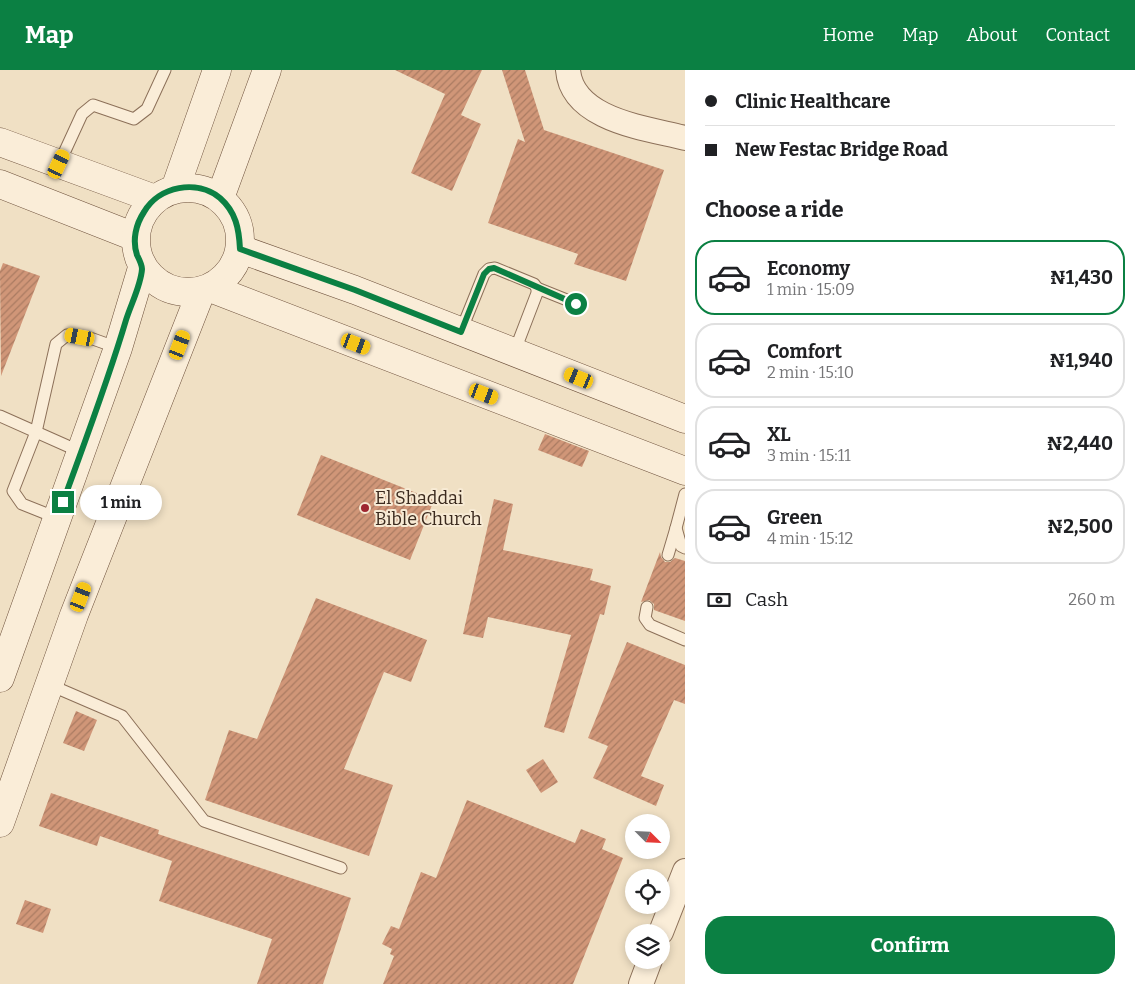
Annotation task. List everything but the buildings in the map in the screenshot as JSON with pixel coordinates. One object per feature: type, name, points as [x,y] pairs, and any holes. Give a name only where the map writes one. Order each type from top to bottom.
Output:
[{"type":"main road","points":[[217,70],[165,194],[145,210],[138,222],[135,237],[136,253],[142,268],[158,284],[179,292],[205,290],[685,471]]},
{"type":"main road","points":[[220,198],[267,70]]},
{"type":"main road","points":[[0,142],[59,164],[165,194],[198,188],[220,198],[232,212],[239,230],[240,249],[234,265],[224,278],[205,290],[74,615],[0,823]]},
{"type":"main road","points":[[0,184],[135,237]]},
{"type":"main road","points":[[240,249],[355,290],[685,419]]},
{"type":"main road","points":[[0,677],[118,348],[142,268]]},
{"type":"street","points":[[568,70],[568,79],[582,100],[603,116],[685,138]]},
{"type":"street","points":[[664,924],[685,871]]},
{"type":"street","points":[[641,984],[647,969]]},
{"type":"lane","points":[[59,164],[82,114],[88,107],[93,105],[134,119],[147,109],[165,70]]},
{"type":"lane","points":[[461,332],[484,274],[489,269],[494,268],[534,284],[537,288],[576,304]]},
{"type":"lane","points":[[514,352],[537,288]]},
{"type":"lane","points":[[57,519],[22,504],[13,491],[36,432],[56,344],[67,334],[118,348]]},
{"type":"lane","points":[[0,416],[81,452]]},
{"type":"lane","points":[[668,555],[685,494]]},
{"type":"lane","points":[[676,528],[681,546],[685,548]]},
{"type":"lane","points":[[647,607],[645,618],[650,625],[685,640]]},
{"type":"lane","points":[[50,685],[122,716],[204,821],[341,868]]},
{"type":"place","name":"El Shaddai Bible Church","points":[[365,508]]},
{"type":"route","points":[[63,502],[118,348],[142,268],[136,253],[135,237],[138,222],[145,210],[155,199],[168,191],[187,187],[198,188],[220,198],[232,212],[239,230],[240,249],[355,290],[461,332],[484,274],[489,269],[494,268],[534,284],[537,288],[576,304]]}]
